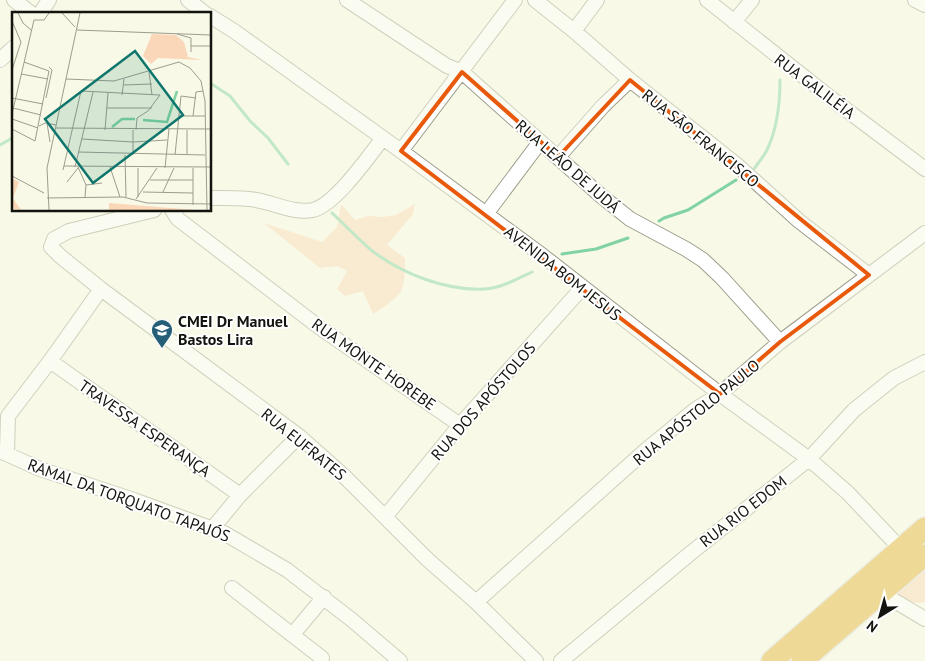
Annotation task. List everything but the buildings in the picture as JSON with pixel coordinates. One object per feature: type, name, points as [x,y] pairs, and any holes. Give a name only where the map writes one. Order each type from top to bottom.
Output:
[{"type":"highway","points":[[772,661],[925,528]]},
{"type":"highway","points":[[802,661],[925,556]]},
{"type":"street","points":[[14,0],[29,12]]},
{"type":"street","points":[[41,12],[49,0]]},
{"type":"street","points":[[188,0],[203,12]]},
{"type":"street","name":"RUA LEÃO DE JUDÁ","points":[[347,0],[447,66],[462,72],[600,195],[630,219],[703,260],[722,278],[780,342]]},
{"type":"street","points":[[401,151],[515,0]]},
{"type":"street","name":"RUA SÃO FRANCISCO","points":[[535,0],[574,30],[630,80],[737,165],[799,221],[869,275]]},
{"type":"street","points":[[574,30],[597,0]]},
{"type":"street","name":"RUA GALILÉIA","points":[[707,0],[832,100],[925,168]]},
{"type":"street","points":[[734,22],[752,0]]},
{"type":"street","points":[[915,0],[925,5]]},
{"type":"street","name":"AVENIDA BOM JESUS","points":[[211,17],[234,31],[401,151],[720,394],[809,459],[848,493],[893,556]]},
{"type":"street","points":[[0,60],[12,49]]},
{"type":"street","points":[[558,157],[603,106],[630,80]]},
{"type":"street","points":[[211,198],[233,197],[258,200],[290,209],[315,209],[339,192],[382,138]]},
{"type":"street","points":[[486,214],[540,142]]},
{"type":"street","name":"RUA EUFRATES","points":[[150,211],[93,224],[58,236],[51,245],[53,250],[101,289],[299,436],[344,476],[428,560],[476,602],[532,658]]},
{"type":"street","name":"RUA MONTE HOREBE","points":[[173,211],[178,219],[319,327],[460,425]]},
{"type":"street","name":"RUA APÓSTOLO PAULO","points":[[476,602],[646,450],[696,409],[720,394],[780,342],[925,233]]},
{"type":"street","name":"RUA DOS APÓSTOLOS","points":[[385,517],[460,425],[582,288]]},
{"type":"street","points":[[4,452],[4,411],[50,361],[101,289]]},
{"type":"street","name":"TRAVESSA ESPERANÇA","points":[[50,361],[240,495]]},
{"type":"street","name":"RUA RIO EDOM","points":[[561,661],[692,552],[809,459],[854,410],[894,378],[925,362]]},
{"type":"street","points":[[212,528],[240,495],[299,436]]},
{"type":"street","name":"RAMAL DA TORQUATO TAPAJÓS","points":[[4,452],[40,469],[212,528],[241,543],[287,570],[324,597],[400,661]]},
{"type":"street","points":[[893,556],[879,581],[884,592],[888,597],[925,619]]},
{"type":"street","points":[[232,588],[322,658]]},
{"type":"street","points":[[293,634],[324,597]]},
{"type":"highlighted area","points":[[462,72],[558,157],[630,80],[869,275],[780,342],[720,394],[401,151]]},
{"type":"shaded area","points":[[341,204],[355,220],[368,216],[383,217],[396,215],[415,204],[413,214],[387,245],[405,258],[403,287],[396,298],[373,314],[363,291],[345,296],[337,289],[347,271],[337,266],[320,268],[264,223],[322,242],[337,227]]},
{"type":"shaded area","points":[[925,564],[925,602],[916,603],[900,597],[894,590]]},
{"type":"waterway","points":[[754,169],[767,150],[776,125],[780,80]]},
{"type":"waterway","points":[[211,84],[230,96],[250,121],[268,138],[288,164]]},
{"type":"waterway","points":[[0,145],[12,138]]},
{"type":"waterway","points":[[659,221],[688,210],[736,180]]},
{"type":"waterway","points":[[332,213],[383,259],[410,273],[440,284],[470,289],[485,289],[509,283],[532,272]]},
{"type":"waterway","points":[[562,254],[596,249],[628,238]]},
{"type":"place","name":"CMEI Dr Manuel Bastos Lira","points":[[162,349]]}]
